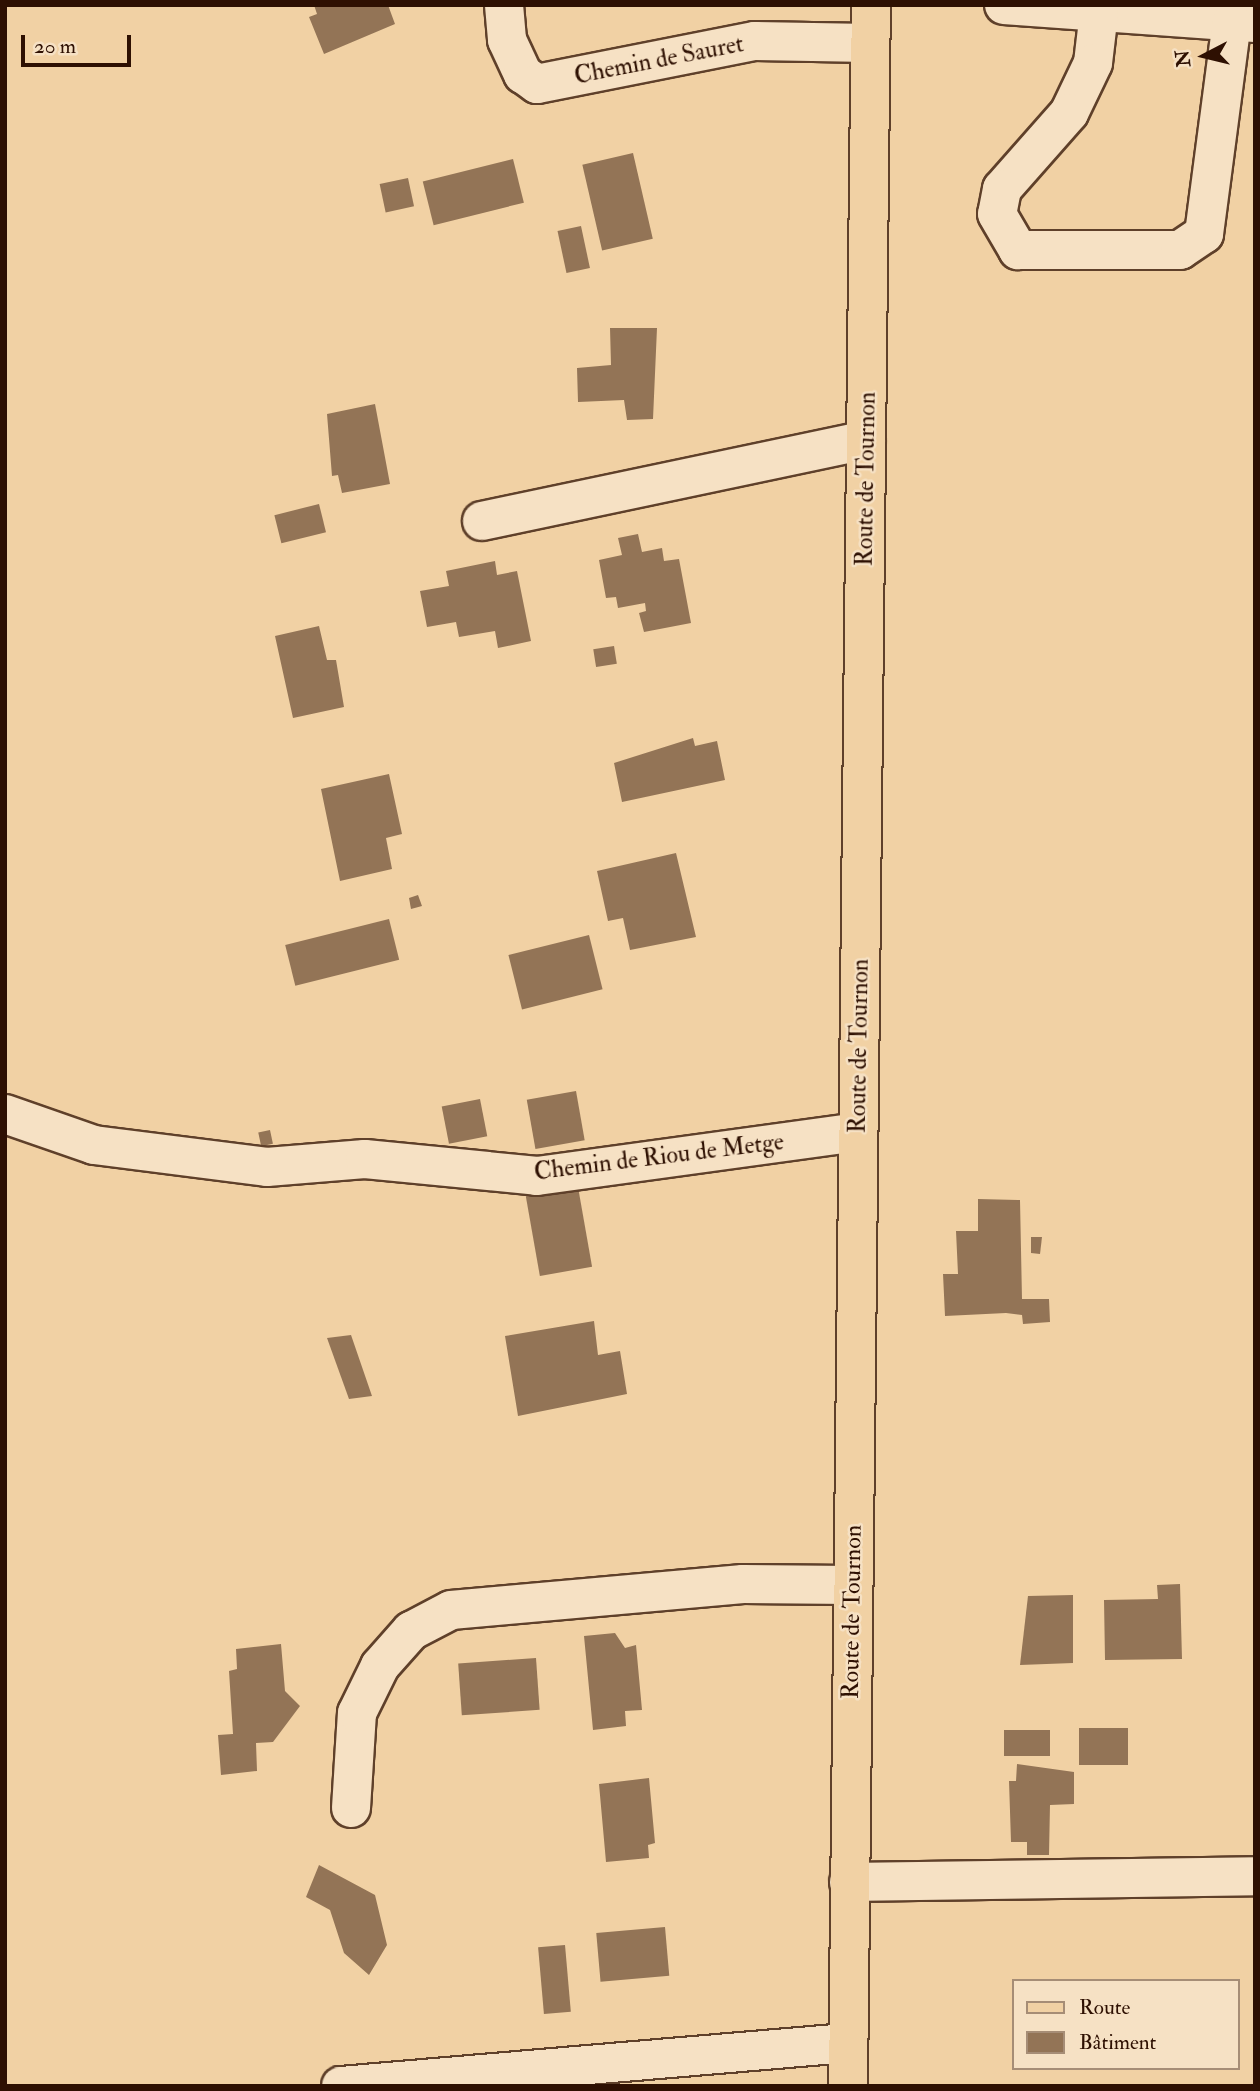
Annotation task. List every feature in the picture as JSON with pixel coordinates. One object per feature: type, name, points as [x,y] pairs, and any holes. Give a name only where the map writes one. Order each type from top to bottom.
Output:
[{"type":"main road","name":"Route de Tournon","points":[[848,2086],[871,5]]},
{"type":"street","name":"Chemin de Sauret","points":[[504,5],[507,40],[523,74],[537,84],[755,41],[870,43]]},
{"type":"street","points":[[1004,5],[1099,12],[1243,23],[1204,234],[1180,250],[1018,250],[998,214],[1002,189],[1069,113],[1093,63],[1099,12]]},
{"type":"street","points":[[482,521],[866,440]]},
{"type":"street","name":"Chemin de Riou de Metge","points":[[5,1114],[94,1145],[267,1167],[365,1159],[537,1176],[858,1132]]},
{"type":"street","points":[[351,1808],[358,1713],[380,1666],[411,1630],[451,1610],[743,1584],[852,1585]]},
{"type":"street","points":[[849,1882],[1255,1876]]},
{"type":"street","points":[[341,2086],[847,2043]]},
{"type":"building","points":[[314,5],[388,5],[395,24],[324,54],[309,17],[317,14]]},
{"type":"building","points":[[633,153],[653,239],[602,250],[582,165]]},
{"type":"building","points":[[513,159],[524,203],[434,225],[423,181]]},
{"type":"building","points":[[408,178],[414,206],[386,212],[380,184]]},
{"type":"building","points":[[581,226],[590,268],[566,273],[558,231]]},
{"type":"building","points":[[610,328],[657,328],[653,419],[627,420],[624,400],[578,402],[577,368],[611,365]]},
{"type":"building","points":[[375,404],[390,484],[342,493],[338,475],[332,476],[327,414]]},
{"type":"building","points":[[319,504],[326,532],[281,543],[274,515]]},
{"type":"building","points":[[638,534],[642,552],[662,548],[664,561],[679,559],[691,623],[644,632],[639,613],[646,611],[645,603],[618,608],[616,597],[606,598],[599,560],[622,555],[618,538]]},
{"type":"building","points":[[495,561],[497,575],[517,571],[531,641],[498,648],[495,631],[459,637],[456,622],[427,627],[420,591],[449,586],[446,571]]},
{"type":"building","points":[[319,626],[327,660],[336,660],[344,707],[293,718],[275,636]]},
{"type":"building","points":[[614,646],[617,664],[596,667],[593,649]]},
{"type":"building","points":[[693,738],[695,746],[717,741],[725,780],[622,802],[614,763]]},
{"type":"building","points":[[389,774],[402,834],[386,838],[392,869],[340,881],[321,789]]},
{"type":"building","points":[[676,853],[696,937],[630,950],[623,918],[608,921],[597,871]]},
{"type":"building","points":[[418,895],[422,906],[411,909],[409,898]]},
{"type":"building","points":[[389,919],[399,960],[295,986],[285,945]]},
{"type":"building","points":[[589,935],[603,989],[522,1009],[508,955]]},
{"type":"building","points":[[576,1091],[585,1140],[535,1149],[527,1100]]},
{"type":"building","points":[[480,1099],[487,1136],[449,1144],[442,1106]]},
{"type":"building","points":[[270,1130],[273,1144],[261,1146],[258,1132]]},
{"type":"building","points":[[578,1187],[592,1267],[540,1276],[526,1196]]},
{"type":"building","points":[[978,1199],[1020,1200],[1022,1299],[1049,1299],[1050,1322],[1023,1324],[1022,1315],[1006,1313],[945,1316],[943,1274],[958,1274],[956,1231],[978,1231]]},
{"type":"building","points":[[1031,1237],[1042,1237],[1040,1254],[1031,1253]]},
{"type":"building","points":[[594,1321],[598,1355],[620,1351],[627,1394],[518,1416],[505,1336]]},
{"type":"building","points":[[351,1335],[372,1396],[349,1399],[327,1338]]},
{"type":"building","points":[[1180,1584],[1182,1659],[1105,1660],[1104,1600],[1158,1599],[1157,1585]]},
{"type":"building","points":[[1073,1595],[1073,1663],[1020,1665],[1028,1596]]},
{"type":"building","points":[[615,1633],[625,1648],[636,1645],[642,1710],[625,1711],[626,1726],[593,1730],[584,1636]]},
{"type":"building","points":[[281,1644],[285,1691],[300,1706],[273,1742],[256,1743],[257,1771],[221,1775],[218,1735],[233,1734],[229,1671],[237,1669],[236,1649]]},
{"type":"building","points":[[536,1658],[540,1710],[462,1715],[458,1663]]},
{"type":"building","points":[[1079,1728],[1128,1728],[1128,1765],[1079,1765]]},
{"type":"building","points":[[1004,1730],[1050,1730],[1050,1756],[1004,1756]]},
{"type":"building","points":[[1017,1764],[1074,1772],[1074,1804],[1050,1805],[1049,1855],[1027,1855],[1027,1842],[1011,1842],[1009,1781],[1016,1781]]},
{"type":"building","points":[[649,1778],[655,1843],[648,1845],[649,1858],[606,1862],[599,1784]]},
{"type":"building","points":[[319,1865],[375,1895],[387,1945],[369,1975],[344,1953],[330,1910],[306,1897]]},
{"type":"building","points":[[665,1927],[669,1976],[601,1982],[596,1933]]},
{"type":"building","points":[[565,1945],[571,2012],[544,2014],[538,1947]]}]
